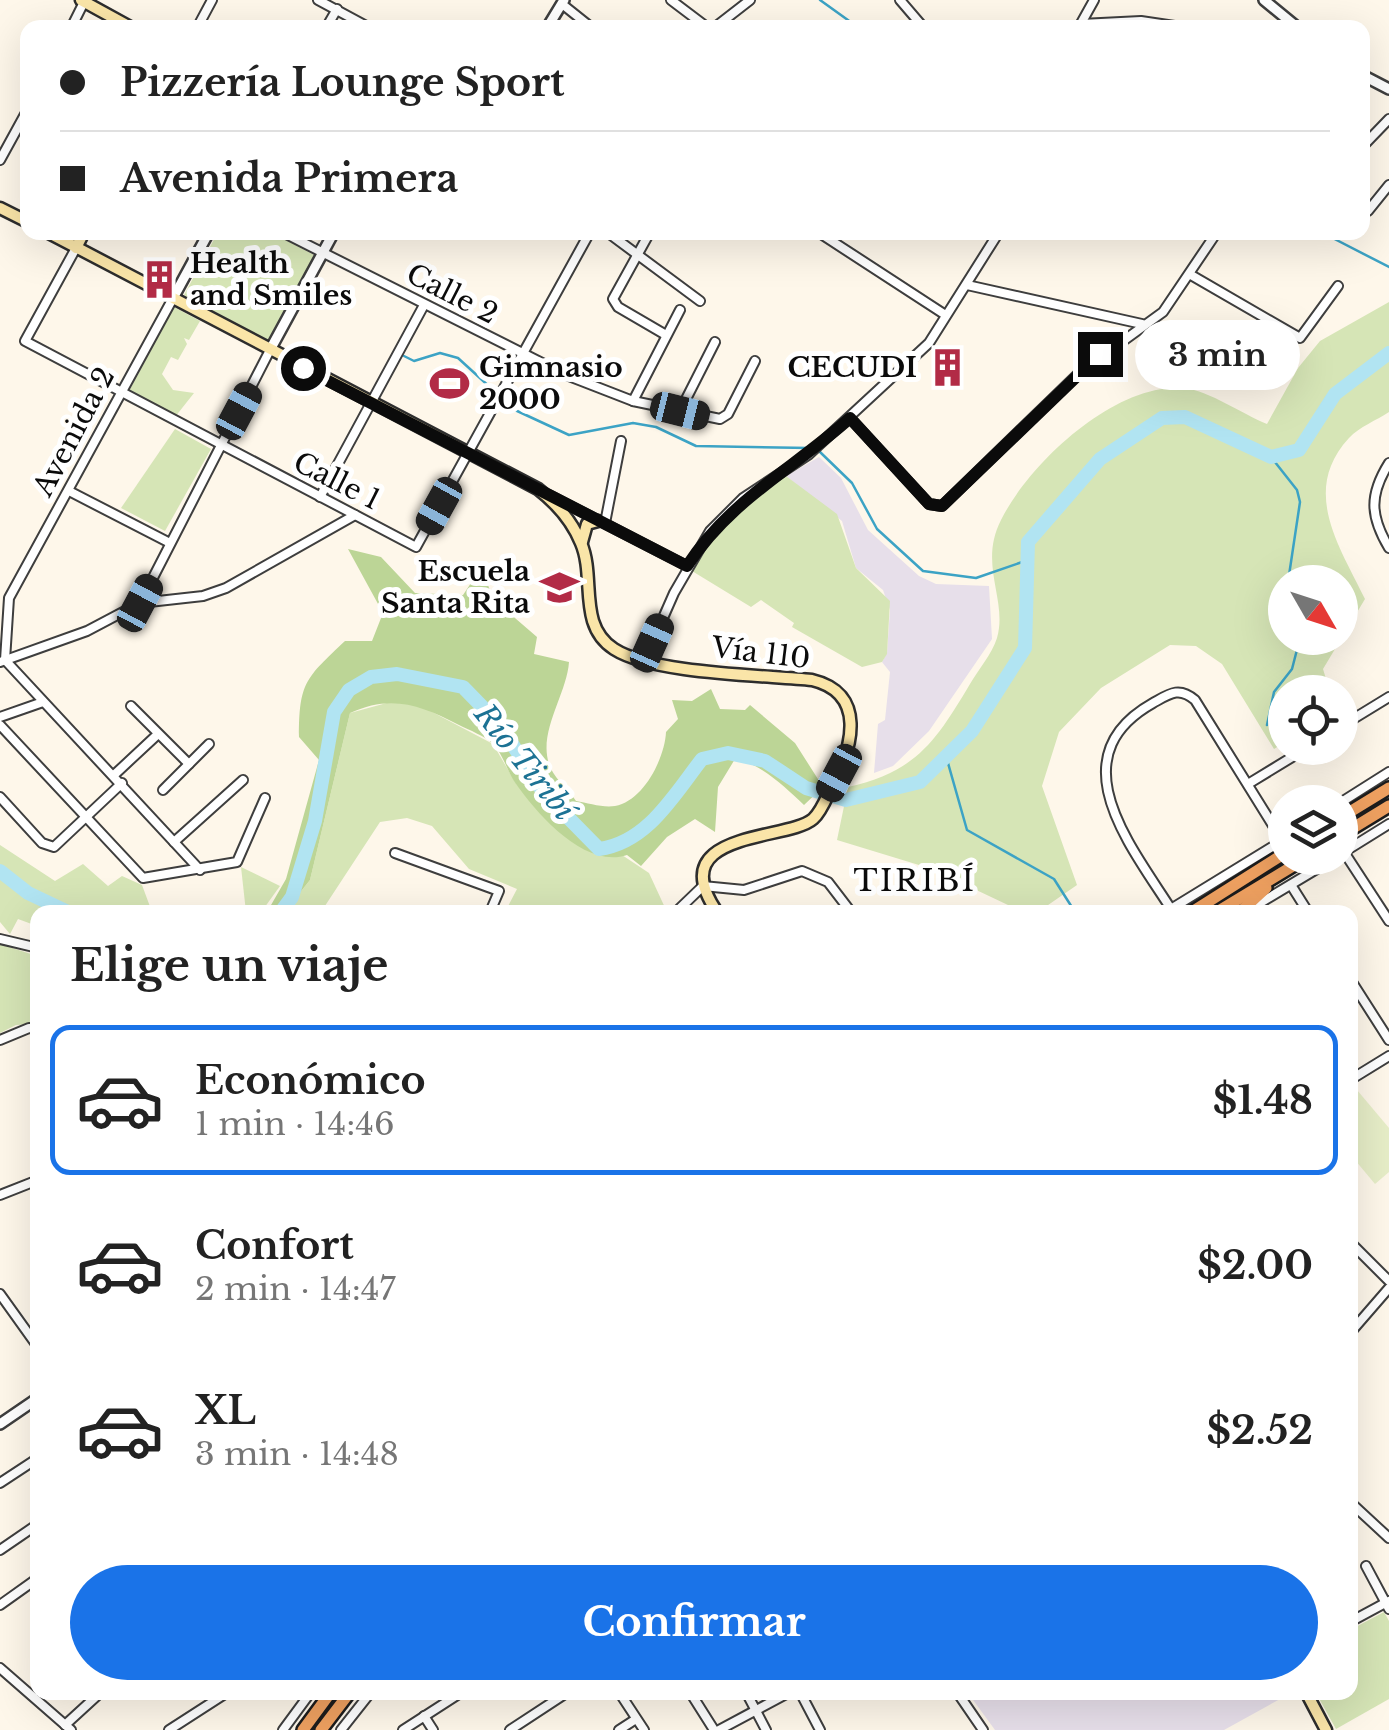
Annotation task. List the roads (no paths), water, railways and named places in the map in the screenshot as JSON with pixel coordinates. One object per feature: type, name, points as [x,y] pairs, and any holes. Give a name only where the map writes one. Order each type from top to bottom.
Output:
[{"type":"highway","points":[[1358,807],[1389,788]]},
{"type":"highway","points":[[1358,825],[1389,806]]},
{"type":"highway","points":[[1201,905],[1268,855]]},
{"type":"highway","points":[[1228,905],[1278,875]]},
{"type":"highway","points":[[1249,905],[1281,875]]},
{"type":"highway","points":[[302,1730],[326,1700]]},
{"type":"highway","points":[[321,1730],[344,1700]]},
{"type":"main road","points":[[82,1],[117,20]]},
{"type":"main road","points":[[62,240],[538,489]]},
{"type":"main road","points":[[76,248],[80,240]]},
{"type":"main road","name":"Vía 110","points":[[538,489],[561,510],[582,543],[590,612],[598,634],[619,652],[650,663],[812,680],[836,689],[849,707],[852,727],[839,773],[817,814],[804,824],[736,840],[707,867],[703,886]]},
{"type":"main road","points":[[582,543],[584,528],[602,522]]},
{"type":"main road","points":[[703,886],[713,905]]},
{"type":"main road","points":[[1310,1700],[1326,1730]]},
{"type":"street","points":[[318,0],[356,20]]},
{"type":"street","points":[[671,0],[700,20]]},
{"type":"street","points":[[722,20],[750,0]]},
{"type":"street","points":[[900,0],[917,20]]},
{"type":"street","points":[[1264,0],[1288,20]]},
{"type":"street","points":[[563,2],[583,20]]},
{"type":"street","points":[[331,20],[337,9]]},
{"type":"street","points":[[1370,139],[1389,119]]},
{"type":"street","points":[[0,160],[20,124]]},
{"type":"street","points":[[1370,209],[1389,185]]},
{"type":"street","name":"Avenida 2","points":[[3,661],[8,598],[206,240]]},
{"type":"street","name":"Calle 2","points":[[297,240],[521,355],[633,401],[720,420],[728,414],[755,361]]},
{"type":"street","points":[[140,603],[330,240]]},
{"type":"street","points":[[466,454],[551,310],[586,240]]},
{"type":"street","points":[[618,240],[700,301]]},
{"type":"street","points":[[645,240],[615,294],[615,305],[666,335]]},
{"type":"street","points":[[830,240],[944,314]]},
{"type":"street","points":[[650,663],[652,643],[687,566],[710,531],[743,498],[808,455],[929,343],[994,240]]},
{"type":"street","points":[[850,418],[936,507],[1079,373],[1163,312],[1211,240]]},
{"type":"street","name":"Calle 1","points":[[76,248],[25,340],[220,446],[416,547],[466,454]]},
{"type":"street","points":[[1191,275],[1300,338],[1338,286]]},
{"type":"street","points":[[967,284],[1142,324]]},
{"type":"street","points":[[320,497],[424,305]]},
{"type":"street","points":[[633,401],[680,310]]},
{"type":"street","points":[[680,411],[715,342]]},
{"type":"street","points":[[602,522],[621,441]]},
{"type":"street","points":[[1389,463],[1374,495],[1374,524],[1389,548]]},
{"type":"street","points":[[538,489],[687,566]]},
{"type":"street","points":[[69,491],[170,543]]},
{"type":"street","points":[[200,870],[3,661],[88,631],[140,603],[203,596],[226,588],[355,516]]},
{"type":"street","points":[[1165,905],[1107,798],[1109,751],[1126,722],[1142,709],[1182,692],[1201,708],[1268,817]]},
{"type":"street","points":[[1358,716],[1389,697]]},
{"type":"street","points":[[0,717],[43,702]]},
{"type":"street","points":[[131,706],[189,764]]},
{"type":"street","points":[[0,725],[148,878],[239,860],[265,798]]},
{"type":"street","points":[[114,775],[158,734]]},
{"type":"street","points":[[162,790],[209,744]]},
{"type":"street","points":[[1248,784],[1279,765]]},
{"type":"street","points":[[1358,792],[1389,772]]},
{"type":"street","points":[[174,842],[243,780]]},
{"type":"street","points":[[0,796],[48,847],[60,844],[122,783]]},
{"type":"street","points":[[1358,844],[1389,824]]},
{"type":"street","points":[[395,852],[499,891],[493,905]]},
{"type":"street","points":[[1178,905],[1268,852]]},
{"type":"street","points":[[683,905],[703,886],[744,890],[793,873],[814,873],[840,892],[847,905]]},
{"type":"street","points":[[1255,905],[1307,875]]},
{"type":"street","points":[[1355,875],[1388,918]]},
{"type":"street","points":[[1291,885],[1304,905]]},
{"type":"street","points":[[0,940],[30,946]]},
{"type":"street","points":[[1358,991],[1389,1040]]},
{"type":"street","points":[[0,1040],[30,1029]]},
{"type":"street","points":[[1358,1075],[1389,1056]]},
{"type":"street","points":[[0,1194],[30,1183]]},
{"type":"street","points":[[1358,1251],[1389,1285],[1358,1323]]},
{"type":"street","points":[[0,1294],[30,1337]]},
{"type":"street","points":[[0,1424],[30,1403]]},
{"type":"street","points":[[0,1483],[30,1463]]},
{"type":"street","points":[[1358,1509],[1389,1538]]},
{"type":"street","points":[[0,1550],[30,1529]]},
{"type":"street","points":[[1358,1618],[1388,1604],[1366,1566]]},
{"type":"street","points":[[0,1605],[30,1584]]},
{"type":"street","points":[[0,1668],[30,1694]]},
{"type":"street","points":[[37,1700],[68,1727],[93,1700]]},
{"type":"street","points":[[169,1730],[216,1700]]},
{"type":"street","points":[[282,1730],[305,1700]]},
{"type":"street","points":[[341,1730],[365,1700]]},
{"type":"street","points":[[403,1730],[449,1700]]},
{"type":"street","points":[[510,1730],[556,1700]]},
{"type":"street","points":[[624,1700],[644,1730]]},
{"type":"street","points":[[695,1700],[716,1730],[774,1700]]},
{"type":"street","points":[[750,1700],[766,1730]]},
{"type":"street","points":[[804,1700],[820,1730]]},
{"type":"street","points":[[963,1700],[983,1730]]},
{"type":"street","points":[[424,1716],[433,1730]]},
{"type":"street","points":[[619,1730],[636,1719]]},
{"type":"waterway","points":[[820,0],[848,20]]},
{"type":"waterway","points":[[1337,240],[1389,267]]},
{"type":"waterway","points":[[404,356],[414,361],[440,353],[458,358],[515,410],[569,435],[633,423],[656,427],[696,446],[810,448]]},
{"type":"waterway","name":"Río Tiribí","points":[[286,905],[315,821],[334,712],[349,690],[371,677],[397,674],[463,687],[500,725],[543,792],[599,849],[616,845],[645,827],[670,802],[702,759],[728,753],[765,761],[806,788],[846,800],[920,782],[972,731],[1025,648],[1028,542],[1100,459],[1162,418],[1185,417],[1271,457],[1299,450],[1335,394],[1389,353]]},
{"type":"waterway","points":[[820,452],[852,483],[877,529],[923,571],[976,578],[1028,560]]},
{"type":"waterway","points":[[1271,457],[1297,490],[1300,502],[1291,565]]},
{"type":"waterway","points":[[1267,725],[1274,692],[1292,669],[1296,655]]},
{"type":"waterway","points":[[946,756],[967,830],[1054,879],[1071,905]]},
{"type":"waterway","name":"Río Tiribí","points":[[0,871],[28,893],[53,905]]},
{"type":"place","name":"Health and Smiles","points":[[160,279]]},
{"type":"place","name":"CECUDI","points":[[947,367]]},
{"type":"place","name":"Gimnasio 2000","points":[[449,383]]},
{"type":"place","name":"Escuela Santa Rita","points":[[560,587]]},
{"type":"district","name":"TIRIBÍ","points":[[915,880]]}]
